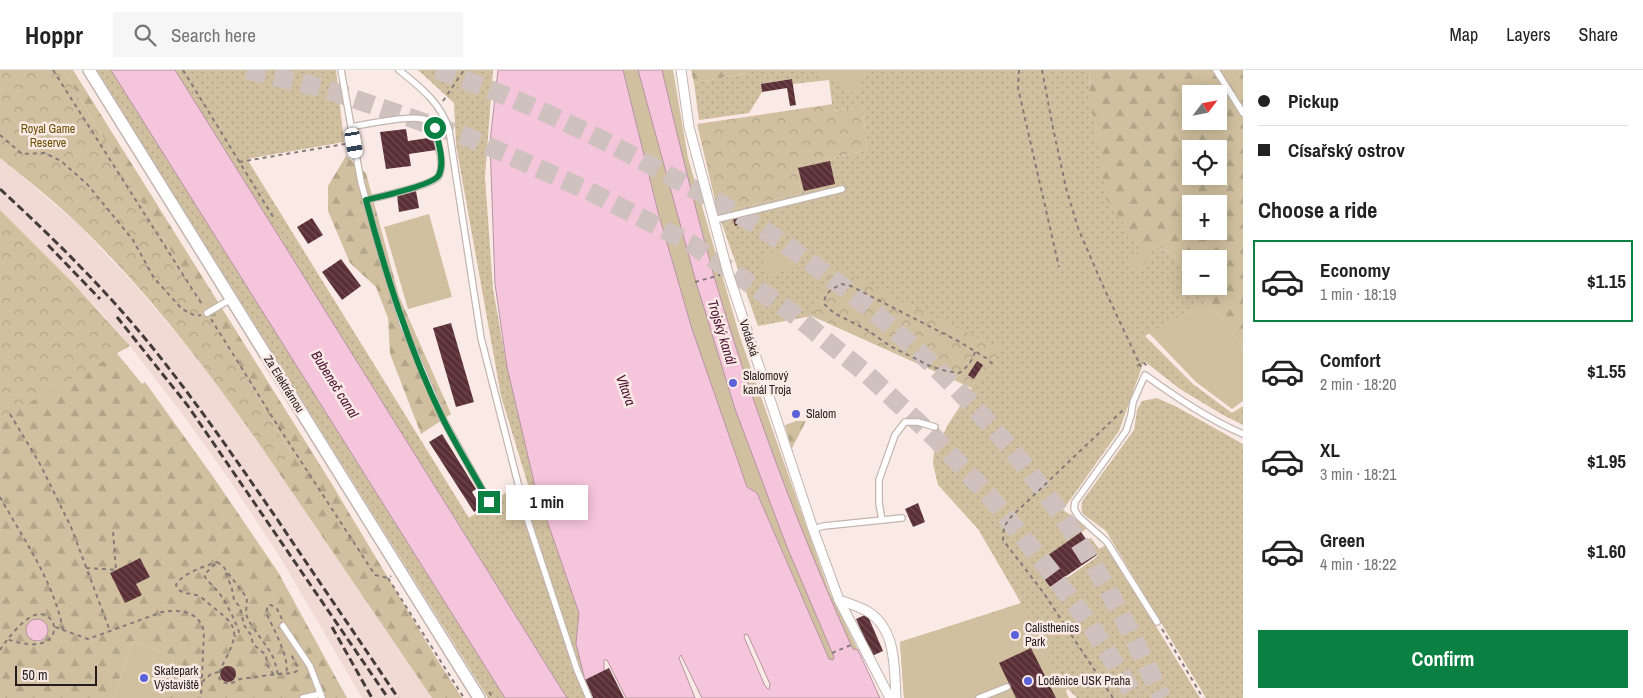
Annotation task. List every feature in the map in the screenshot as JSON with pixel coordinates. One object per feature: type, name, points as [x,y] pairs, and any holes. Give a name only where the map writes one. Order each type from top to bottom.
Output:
[{"type":"street","name":"Za Elektrárnou","points":[[89,70],[479,698]]},
{"type":"street","name":"Vodácká","points":[[681,70],[689,127],[728,273],[813,529],[839,600],[890,698]]},
{"type":"street","points":[[839,600],[865,610],[880,620],[890,639],[894,660],[896,698]]},
{"type":"lane","points":[[341,70],[366,200],[403,325],[443,418],[489,502]]},
{"type":"lane","points":[[399,70],[419,87],[445,116],[449,130],[481,338],[524,506],[577,670],[589,698]]},
{"type":"lane","points":[[1216,70],[1243,112]]},
{"type":"lane","points":[[351,127],[416,118],[429,121],[435,128],[441,158],[439,176],[432,181],[412,188],[366,200]]},
{"type":"lane","points":[[714,220],[842,189]]},
{"type":"lane","points":[[207,313],[231,299]]},
{"type":"lane","points":[[1158,622],[1107,542],[1080,518],[1074,508],[1075,502],[1126,431],[1131,415],[1132,402],[1145,375],[1184,402],[1226,427],[1243,434]]},
{"type":"lane","points":[[882,520],[879,503],[879,480],[895,434],[905,422],[918,422],[935,427]]},
{"type":"lane","points":[[813,529],[824,526],[902,518]]},
{"type":"lane","points":[[283,626],[310,666],[322,696],[303,698]]},
{"type":"lane","points":[[979,698],[1007,687]]},
{"type":"path","points":[[53,70],[276,423],[376,575],[388,578],[464,698]]},
{"type":"path","points":[[182,70],[274,220]]},
{"type":"path","points":[[438,107],[464,70]]},
{"type":"path","points":[[1019,70],[1018,88],[1059,267]]},
{"type":"path","points":[[1042,70],[1052,128],[1066,188],[1078,228],[1145,375]]},
{"type":"path","points":[[0,135],[22,154],[45,153],[61,161],[87,184],[133,240],[154,278],[182,309],[196,316],[207,313]]},
{"type":"path","points":[[239,162],[354,143]]},
{"type":"path","points":[[695,282],[714,276]]},
{"type":"path","points":[[975,352],[973,358],[959,373],[946,372],[890,346],[869,331],[834,313],[824,304],[824,298],[835,287],[842,284],[846,285],[958,341],[986,358],[995,366]]},
{"type":"path","points":[[1113,698],[1043,592],[1003,540],[1004,527],[1010,518],[1132,402]]},
{"type":"path","points":[[10,414],[40,464],[71,527],[110,631]]},
{"type":"path","points":[[0,497],[48,582],[60,610],[63,630]]},
{"type":"path","points":[[86,568],[116,570],[113,531]]},
{"type":"path","points":[[217,562],[204,575],[207,581],[219,593],[239,632],[220,672],[220,678],[226,684],[240,679],[293,673],[297,670],[297,666],[291,653]]},
{"type":"path","points":[[235,637],[234,629],[228,619],[198,596],[180,591],[176,585],[180,580],[203,567],[217,562],[222,564],[247,598],[246,613],[248,620],[263,644],[270,650],[278,674]]},
{"type":"path","points":[[226,571],[234,600],[240,607],[244,625],[251,635],[253,644],[266,655],[268,665],[274,675]]},
{"type":"path","points":[[388,578],[400,571]]},
{"type":"path","points":[[283,626],[282,616],[277,609],[271,605],[268,606],[266,613],[285,658],[288,669],[286,673]]},
{"type":"path","points":[[0,650],[7,639],[34,615],[43,614],[50,618],[55,627],[88,639],[173,610],[193,615],[202,625],[204,632],[202,698]]},
{"type":"path","points":[[1158,622],[1203,698]]},
{"type":"path","points":[[7,639],[23,645],[35,645],[50,640],[55,627]]},
{"type":"path","points":[[832,653],[849,646]]},
{"type":"path","points":[[202,682],[211,674],[220,672]]},
{"type":"shaded area","points":[[0,158],[78,224],[135,285],[195,355],[241,417],[432,698],[362,698],[280,557],[228,478],[180,411],[130,346],[100,311],[0,210]]},
{"type":"green space","name":"Royal Game Reserve","points":[[0,70],[63,70],[292,455],[275,467],[206,370],[131,279],[67,214],[0,158]]},
{"type":"green space","points":[[63,70],[73,70],[330,481],[462,698],[432,698],[275,467],[292,455]]},
{"type":"green space","points":[[96,70],[111,70],[505,698],[488,698]]},
{"type":"green space","points":[[175,70],[336,70],[344,142],[247,159],[469,518],[514,487],[532,498],[501,396],[456,145],[454,103],[418,70],[493,70],[485,177],[493,289],[507,367],[535,486],[579,613],[576,644],[585,680],[593,698],[567,698]]},
{"type":"green space","name":"Slalomový kanál Troja","points":[[623,70],[673,70],[688,158],[740,337],[829,591],[858,650],[853,649],[833,660],[829,659],[757,493],[747,487],[692,329],[658,212]]},
{"type":"green space","points":[[691,70],[748,70],[748,73],[694,83]]},
{"type":"green space","points":[[748,70],[1090,70],[1089,89],[1143,242],[1138,276],[1154,246],[1172,253],[1182,267],[1182,295],[1204,295],[1209,301],[1145,336],[1193,384],[1232,413],[1243,406],[1243,425],[1180,389],[1144,361],[1119,431],[1063,510],[1077,519],[1086,529],[1034,565],[1051,589],[1098,556],[1088,539],[1091,538],[1099,549],[1106,545],[1200,698],[1077,698],[1067,688],[1065,698],[904,698],[900,642],[1021,603],[978,529],[938,485],[933,464],[934,452],[949,423],[972,388],[812,316],[758,326],[718,213],[802,193],[796,166],[868,150],[862,107],[833,111],[829,80],[793,84],[792,79],[761,84],[762,92],[749,113],[699,120],[694,83],[748,73]]},
{"type":"green space","points":[[811,70],[868,70],[855,94]]},
{"type":"green space","points":[[1090,70],[1243,70],[1243,347],[1204,295],[1227,295],[1227,250],[1182,250],[1182,267],[1172,253],[1155,246],[1138,276],[1131,262],[1143,242],[1134,238],[1106,199],[1089,89]]},
{"type":"green space","points":[[833,104],[834,111],[862,107],[868,150],[796,166],[802,193],[718,213],[697,124]]},
{"type":"green space","points":[[346,156],[366,173],[399,296],[451,414],[421,434],[390,354],[388,318],[376,287],[350,263],[328,211],[328,186]]},
{"type":"green space","points":[[0,210],[72,282],[130,346],[0,419]]},
{"type":"green space","points":[[429,214],[452,297],[408,309],[384,227]]},
{"type":"green space","points":[[0,232],[74,305],[142,384],[145,382],[278,572],[347,698],[163,698],[174,657],[133,641],[113,698],[0,698]],"holes":[[[140,558],[150,577],[136,584],[141,595],[110,573]],[[35,619],[45,623],[48,629],[46,637],[37,642],[31,621]]]},
{"type":"green space","points":[[797,247],[802,266],[766,275],[761,255]]},
{"type":"green space","points":[[832,267],[1001,349],[972,388],[812,316]]},
{"type":"green space","points":[[1209,301],[1243,347],[1243,401],[1232,409],[1196,382],[1149,333]]},
{"type":"green space","points":[[1157,398],[1243,444],[1243,698],[1206,698],[1106,531],[1082,512],[1083,500],[1134,430],[1137,410],[1142,401]]},
{"type":"green space","points":[[796,421],[806,421],[791,450],[785,425]]},
{"type":"green space","points":[[1021,604],[1069,698],[904,698],[900,642]]},
{"type":"green space","name":"Skatepark Výstaviště","points":[[133,641],[174,657],[163,698],[113,698]]},
{"type":"water","name":"Bubeneč canal","points":[[111,70],[175,70],[567,698],[505,698]]},
{"type":"water","points":[[498,70],[623,70],[658,212],[692,329],[747,487],[757,493],[829,659],[833,660],[834,657],[787,547],[735,409],[696,282],[638,70],[662,70],[714,276],[743,370],[776,463],[831,600],[853,649],[858,650],[880,698],[702,698],[681,655],[679,658],[695,698],[626,698],[607,660],[604,660],[604,671],[585,680],[576,644],[579,613],[535,486],[507,367],[495,284],[490,142]],"holes":[[[745,634],[748,635],[770,684],[769,690],[765,686],[744,637]]]},
{"type":"water","points":[[37,619],[45,622],[48,630],[45,638],[37,641],[29,638],[26,630],[29,622]]},
{"type":"building","points":[[792,79],[796,105],[790,106],[787,88],[762,92],[761,84]]},
{"type":"building","points":[[406,129],[408,141],[435,137],[436,150],[409,154],[411,166],[386,169],[380,132]]},
{"type":"building","points":[[830,161],[835,184],[804,191],[798,168]]},
{"type":"building","points":[[416,191],[419,208],[399,212],[397,195]]},
{"type":"building","points":[[750,214],[752,220],[735,226],[733,219]]},
{"type":"building","points":[[312,218],[323,235],[308,244],[297,227]]},
{"type":"building","points":[[341,259],[361,286],[342,300],[322,272]]},
{"type":"building","points":[[451,323],[474,402],[456,407],[433,328]]},
{"type":"building","points":[[977,361],[983,365],[974,379],[968,375]]},
{"type":"building","points":[[442,434],[476,489],[472,492],[481,507],[474,512],[429,442]]},
{"type":"building","points":[[918,503],[925,522],[913,527],[905,509]]},
{"type":"building","points":[[1081,532],[1097,555],[1050,587],[1034,565]]},
{"type":"building","points":[[140,558],[150,577],[136,584],[142,595],[125,603],[110,573]]},
{"type":"building","points":[[867,614],[883,651],[872,656],[856,619]]},
{"type":"building","name":"Loděnice USK Praha","points":[[1031,648],[1056,698],[1016,698],[999,663]]},
{"type":"building","points":[[228,666],[234,668],[236,674],[234,680],[228,682],[222,680],[220,674],[222,668]]},
{"type":"building","points":[[609,668],[624,698],[593,698],[585,680]]},
{"type":"tunnel","points":[[247,70],[322,88],[470,138],[589,191],[690,243],[791,312],[868,375],[936,439],[991,498],[1047,567],[1091,626],[1136,698]]},
{"type":"tunnel","points":[[437,70],[492,90],[572,125],[718,202],[792,249],[889,325],[977,410],[1037,482],[1083,548],[1110,594],[1162,698]]},
{"type":"railway","points":[[0,189],[92,278],[161,358],[245,472],[398,698]]},
{"type":"railway","points":[[48,245],[100,299]]},
{"type":"railway","points":[[117,317],[188,406],[388,698]]},
{"type":"railway","points":[[332,627],[372,698]]},
{"type":"place","name":"Slalomový kanál Troja","points":[[733,383]]},
{"type":"place","name":"Slalom","points":[[796,414]]},
{"type":"place","name":"Calisthenics Park","points":[[1015,635]]},
{"type":"place","name":"Skatepark Výstaviště","points":[[144,678]]},
{"type":"place","name":"Loděnice USK Praha","points":[[1028,681]]},
{"type":"route","points":[[435,128],[441,158],[439,176],[432,181],[412,188],[366,200],[403,325],[443,418],[489,502]]},
{"type":"water label","name":"Trojský kanál","points":[[722,332]]},
{"type":"water label","name":"Vltava","points":[[626,390]]}]
